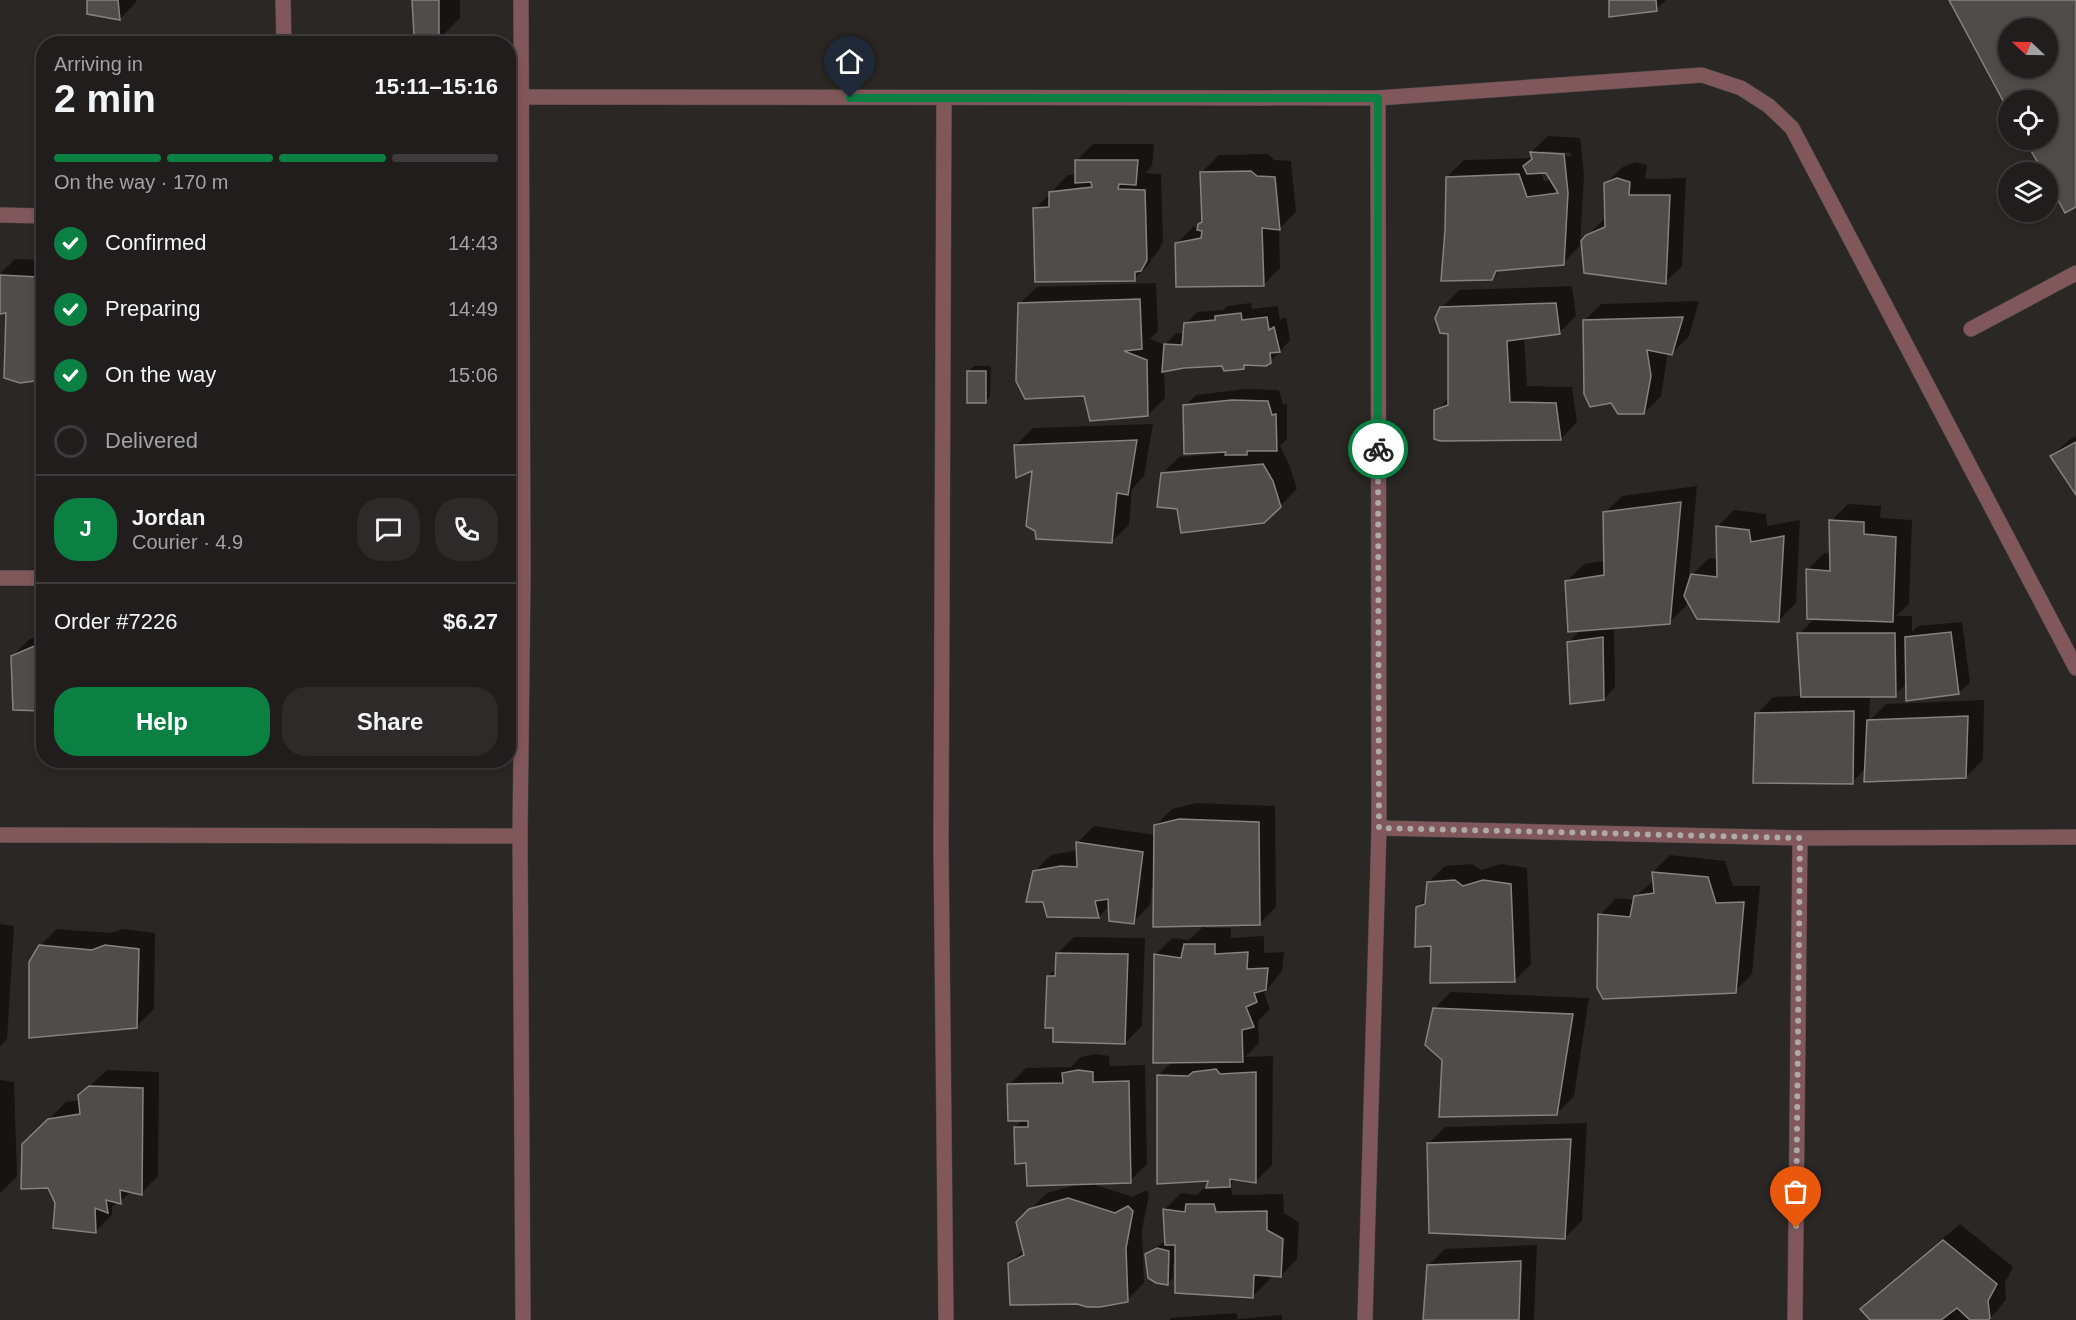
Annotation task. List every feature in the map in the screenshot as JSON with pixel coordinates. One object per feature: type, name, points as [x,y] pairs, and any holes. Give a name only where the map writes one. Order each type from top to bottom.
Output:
[{"type":"street","points":[[284,0],[284,36]]},
{"type":"street","points":[[521,0],[522,97],[516,575],[523,1320]]},
{"type":"street","points":[[522,97],[1378,98],[1702,75],[1741,88],[1769,106],[1792,128],[2076,668]]},
{"type":"street","points":[[944,98],[940,846],[946,1320]]},
{"type":"street","points":[[1365,1320],[1379,828],[1378,98]]},
{"type":"street","points":[[0,215],[36,216]]},
{"type":"street","points":[[1971,329],[2076,273]]},
{"type":"street","points":[[0,578],[36,578]]},
{"type":"street","points":[[1379,828],[1800,838],[2076,837]]},
{"type":"street","points":[[0,835],[520,836]]},
{"type":"street","points":[[1795,1320],[1800,838]]},
{"type":"building","points":[[87,0],[118,0],[120,20],[87,14]]},
{"type":"building","points":[[412,0],[439,0],[439,36],[414,35]]},
{"type":"building","points":[[1609,0],[1656,0],[1657,11],[1609,17]]},
{"type":"building","points":[[1949,0],[2076,0],[2076,207],[2065,213],[2058,200],[2058,162],[2037,162],[2031,150],[2058,150],[2058,90],[1998,91]]},
{"type":"building","points":[[1530,152],[1564,154],[1568,193],[1564,265],[1496,271],[1492,280],[1441,281],[1446,177],[1519,174],[1527,197],[1558,193],[1546,173],[1527,174],[1523,166],[1532,159]]},
{"type":"building","points":[[1075,160],[1138,160],[1136,185],[1119,184],[1118,189],[1145,190],[1147,260],[1141,271],[1135,272],[1135,281],[1035,282],[1033,208],[1049,207],[1049,192],[1092,187],[1091,182],[1075,183]]},
{"type":"building","points":[[1251,171],[1257,176],[1275,177],[1280,230],[1262,228],[1264,286],[1176,287],[1175,243],[1201,238],[1202,231],[1197,230],[1198,224],[1202,222],[1200,172]]},
{"type":"building","points":[[1617,178],[1630,182],[1629,195],[1670,195],[1666,284],[1584,273],[1581,241],[1586,235],[1605,227],[1604,183]]},
{"type":"building","points":[[0,275],[36,277],[36,381],[20,383],[4,378],[6,313],[0,314]]},
{"type":"building","points":[[1140,299],[1142,349],[1124,351],[1147,360],[1148,416],[1090,421],[1084,396],[1025,399],[1016,381],[1018,303]]},
{"type":"building","points":[[1556,303],[1560,334],[1507,341],[1510,402],[1556,403],[1561,440],[1440,441],[1434,439],[1434,410],[1448,405],[1448,334],[1440,333],[1435,318],[1440,307]]},
{"type":"building","points":[[1241,313],[1242,320],[1267,317],[1269,330],[1274,327],[1280,352],[1270,353],[1271,363],[1266,366],[1244,365],[1244,369],[1224,371],[1222,366],[1162,372],[1164,344],[1182,345],[1184,323],[1215,320],[1215,316]]},
{"type":"building","points":[[1683,317],[1672,355],[1647,350],[1651,376],[1644,414],[1618,414],[1611,403],[1590,407],[1584,394],[1583,320]]},
{"type":"building","points":[[967,371],[986,371],[986,403],[967,403]]},
{"type":"building","points":[[1232,400],[1268,401],[1272,415],[1276,414],[1277,451],[1247,451],[1247,455],[1225,455],[1226,452],[1184,454],[1183,405]]},
{"type":"building","points":[[1137,440],[1128,495],[1117,493],[1112,543],[1036,539],[1035,531],[1026,526],[1032,471],[1016,478],[1014,445]]},
{"type":"building","points":[[2076,442],[2076,495],[2050,456]]},
{"type":"building","points":[[1263,464],[1273,481],[1281,507],[1264,523],[1181,533],[1177,509],[1157,507],[1161,473]]},
{"type":"building","points":[[1681,502],[1670,624],[1568,632],[1565,581],[1604,575],[1603,512]]},
{"type":"building","points":[[1829,520],[1864,522],[1864,534],[1896,537],[1893,622],[1807,619],[1806,569],[1830,571]]},
{"type":"building","points":[[1716,526],[1749,530],[1751,542],[1784,536],[1779,622],[1697,619],[1684,596],[1691,574],[1717,577]]},
{"type":"building","points":[[1951,632],[1959,694],[1906,701],[1905,637]]},
{"type":"building","points":[[1797,633],[1895,633],[1896,697],[1801,697]]},
{"type":"building","points":[[1603,637],[1604,700],[1570,704],[1567,642]]},
{"type":"building","points":[[36,645],[36,711],[13,710],[11,656]]},
{"type":"building","points":[[1854,711],[1853,784],[1753,783],[1755,713]]},
{"type":"building","points":[[1968,716],[1966,778],[1864,782],[1867,720]]},
{"type":"building","points":[[1179,819],[1259,822],[1260,925],[1153,927],[1154,825]]},
{"type":"building","points":[[1076,842],[1143,852],[1134,924],[1109,921],[1108,899],[1095,901],[1099,918],[1047,917],[1043,902],[1026,902],[1033,871],[1061,866],[1077,867]]},
{"type":"building","points":[[1652,872],[1708,877],[1716,903],[1744,902],[1736,993],[1603,999],[1597,988],[1598,914],[1630,917],[1634,896],[1654,893]]},
{"type":"building","points":[[1455,880],[1463,886],[1483,880],[1511,884],[1515,982],[1430,983],[1431,946],[1415,947],[1416,907],[1425,904],[1427,882]]},
{"type":"building","points":[[1184,944],[1215,944],[1215,954],[1248,952],[1247,969],[1268,968],[1266,990],[1254,993],[1257,1002],[1246,1007],[1254,1027],[1242,1030],[1243,1062],[1153,1063],[1154,954],[1181,958]]},
{"type":"building","points":[[39,945],[92,950],[105,945],[139,949],[137,1028],[29,1038],[29,962]]},
{"type":"building","points":[[1056,953],[1128,954],[1125,1044],[1053,1042],[1053,1028],[1045,1028],[1047,976],[1055,976]]},
{"type":"building","points":[[1433,1008],[1573,1014],[1557,1115],[1439,1117],[1442,1060],[1425,1045]]},
{"type":"building","points":[[1216,1069],[1220,1074],[1256,1072],[1256,1183],[1230,1179],[1230,1187],[1206,1188],[1208,1181],[1157,1184],[1157,1075],[1188,1076],[1193,1072]]},
{"type":"building","points":[[1078,1070],[1093,1072],[1093,1082],[1129,1081],[1131,1183],[1027,1186],[1026,1163],[1015,1164],[1014,1127],[1028,1127],[1028,1121],[1008,1121],[1007,1084],[1063,1083],[1062,1073]]},
{"type":"building","points":[[89,1086],[143,1088],[142,1195],[120,1190],[121,1204],[106,1200],[108,1213],[95,1208],[96,1233],[53,1228],[55,1203],[48,1188],[21,1189],[22,1144],[48,1119],[80,1114],[78,1095]]},
{"type":"building","points":[[1571,1139],[1565,1239],[1429,1233],[1427,1143]]},
{"type":"building","points":[[1068,1198],[1115,1213],[1128,1206],[1133,1211],[1126,1248],[1128,1302],[1100,1307],[1077,1304],[1010,1305],[1008,1263],[1024,1255],[1016,1222],[1029,1209]]},
{"type":"building","points":[[1186,1204],[1214,1204],[1216,1212],[1267,1211],[1267,1230],[1283,1239],[1281,1277],[1254,1275],[1253,1298],[1175,1293],[1175,1245],[1165,1245],[1163,1209],[1185,1212]]},
{"type":"building","points":[[1943,1240],[1997,1284],[1988,1301],[1990,1318],[1970,1320],[1957,1308],[1941,1320],[1870,1320],[1860,1309]]},
{"type":"building","points":[[1157,1248],[1169,1251],[1168,1285],[1156,1283],[1148,1278],[1145,1254]]},
{"type":"building","points":[[1521,1261],[1519,1320],[1423,1320],[1427,1265]]},
{"type":"way so far","points":[[1378,449],[1379,828],[1800,838],[1796,1228]]},
{"type":"route","points":[[850,98],[1378,98],[1378,449]]}]
